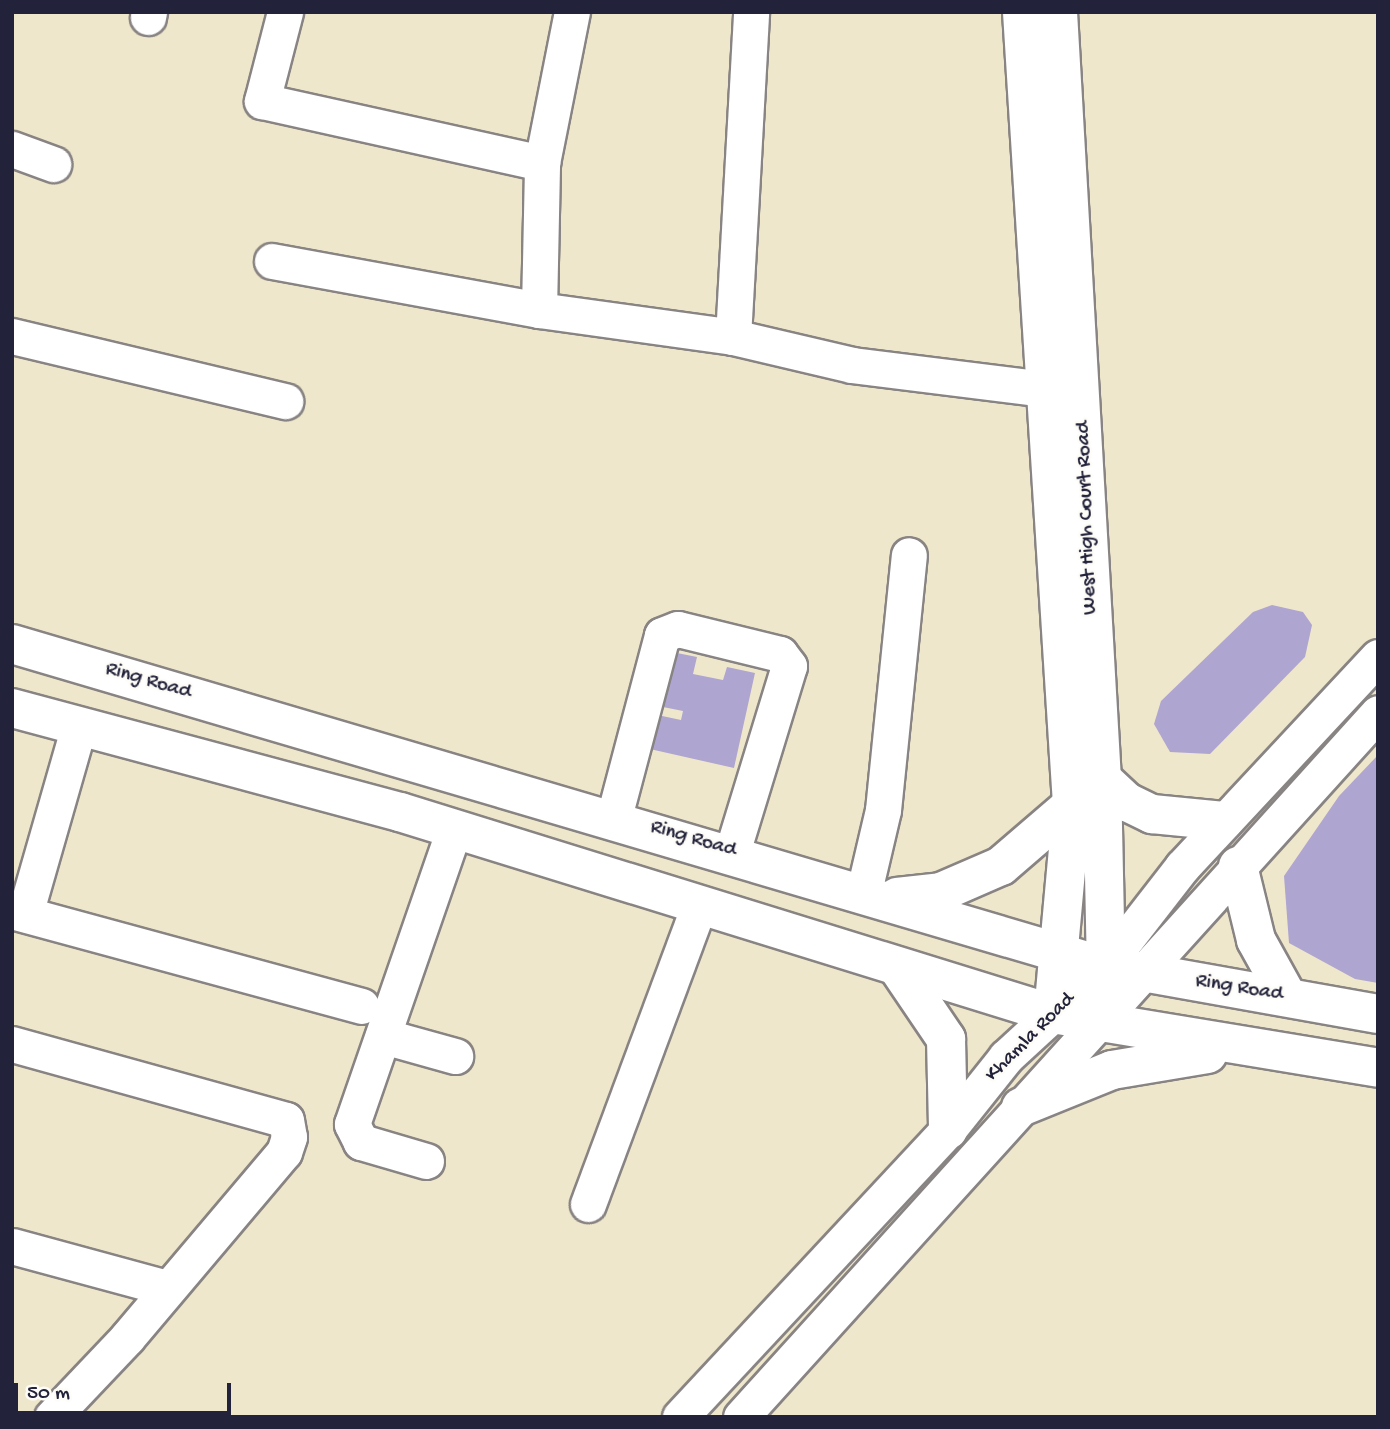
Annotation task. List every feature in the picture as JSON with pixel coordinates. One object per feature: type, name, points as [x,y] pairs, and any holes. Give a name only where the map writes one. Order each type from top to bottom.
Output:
[{"type":"main road","name":"West High Court Road","points":[[1022,12],[1072,805],[1053,1014]]},
{"type":"main road","name":"West High Court Road","points":[[1058,12],[1102,779],[1123,969],[1100,1024]]},
{"type":"main road","name":"Ring Road","points":[[12,644],[876,894],[1059,953],[1123,969],[1378,1014]]},
{"type":"main road","points":[[12,708],[454,829],[1053,1014],[1100,1024],[1378,1068]]},
{"type":"main road","points":[[1102,779],[1127,802],[1152,814],[1224,821]]},
{"type":"main road","points":[[876,894],[941,892],[1000,866],[1072,805]]},
{"type":"main road","points":[[1238,866],[1256,940],[1287,996]]},
{"type":"main road","points":[[898,968],[946,1039],[948,1130]]},
{"type":"main road","points":[[1021,1107],[1112,1070],[1252,1046]]},
{"type":"street","points":[[285,12],[262,101],[542,163]]},
{"type":"street","points":[[539,310],[542,163],[572,12]]},
{"type":"street","points":[[733,337],[751,12]]},
{"type":"street","points":[[12,149],[53,164]]},
{"type":"street","points":[[272,261],[539,310],[733,337],[852,365],[1045,389]]},
{"type":"street","points":[[12,336],[285,401]]},
{"type":"street","points":[[876,894],[909,555]]},
{"type":"street","points":[[614,817],[662,635],[678,629],[779,654],[789,666],[732,852]]},
{"type":"street","name":"Khamla Road","points":[[1123,969],[1224,821],[1378,657]]},
{"type":"street","name":"Khamla Road","points":[[680,1417],[948,1130],[1006,1057],[1053,1014],[1123,969],[1238,866],[1378,713]]},
{"type":"street","points":[[79,726],[18,913],[361,1006]]},
{"type":"street","points":[[426,1161],[355,1136],[352,1125],[454,829]]},
{"type":"street","points":[[588,1204],[699,906]]},
{"type":"street","name":"Khamla Road","points":[[741,1417],[1021,1107],[1100,1024]]},
{"type":"street","points":[[383,1036],[455,1056]]},
{"type":"street","points":[[12,1044],[286,1120],[284,1152],[52,1417]]},
{"type":"street","points":[[12,1247],[167,1288]]},
{"type":"building","points":[[1272,605],[1303,612],[1312,625],[1305,657],[1210,754],[1170,752],[1154,724],[1161,701],[1253,612]]},
{"type":"building","points":[[662,650],[697,657],[693,674],[723,680],[727,667],[755,673],[734,768],[641,747],[648,713],[681,720],[683,711],[648,704]]},
{"type":"building","points":[[1378,755],[1378,983],[1355,979],[1289,943],[1284,876],[1339,796]]}]
